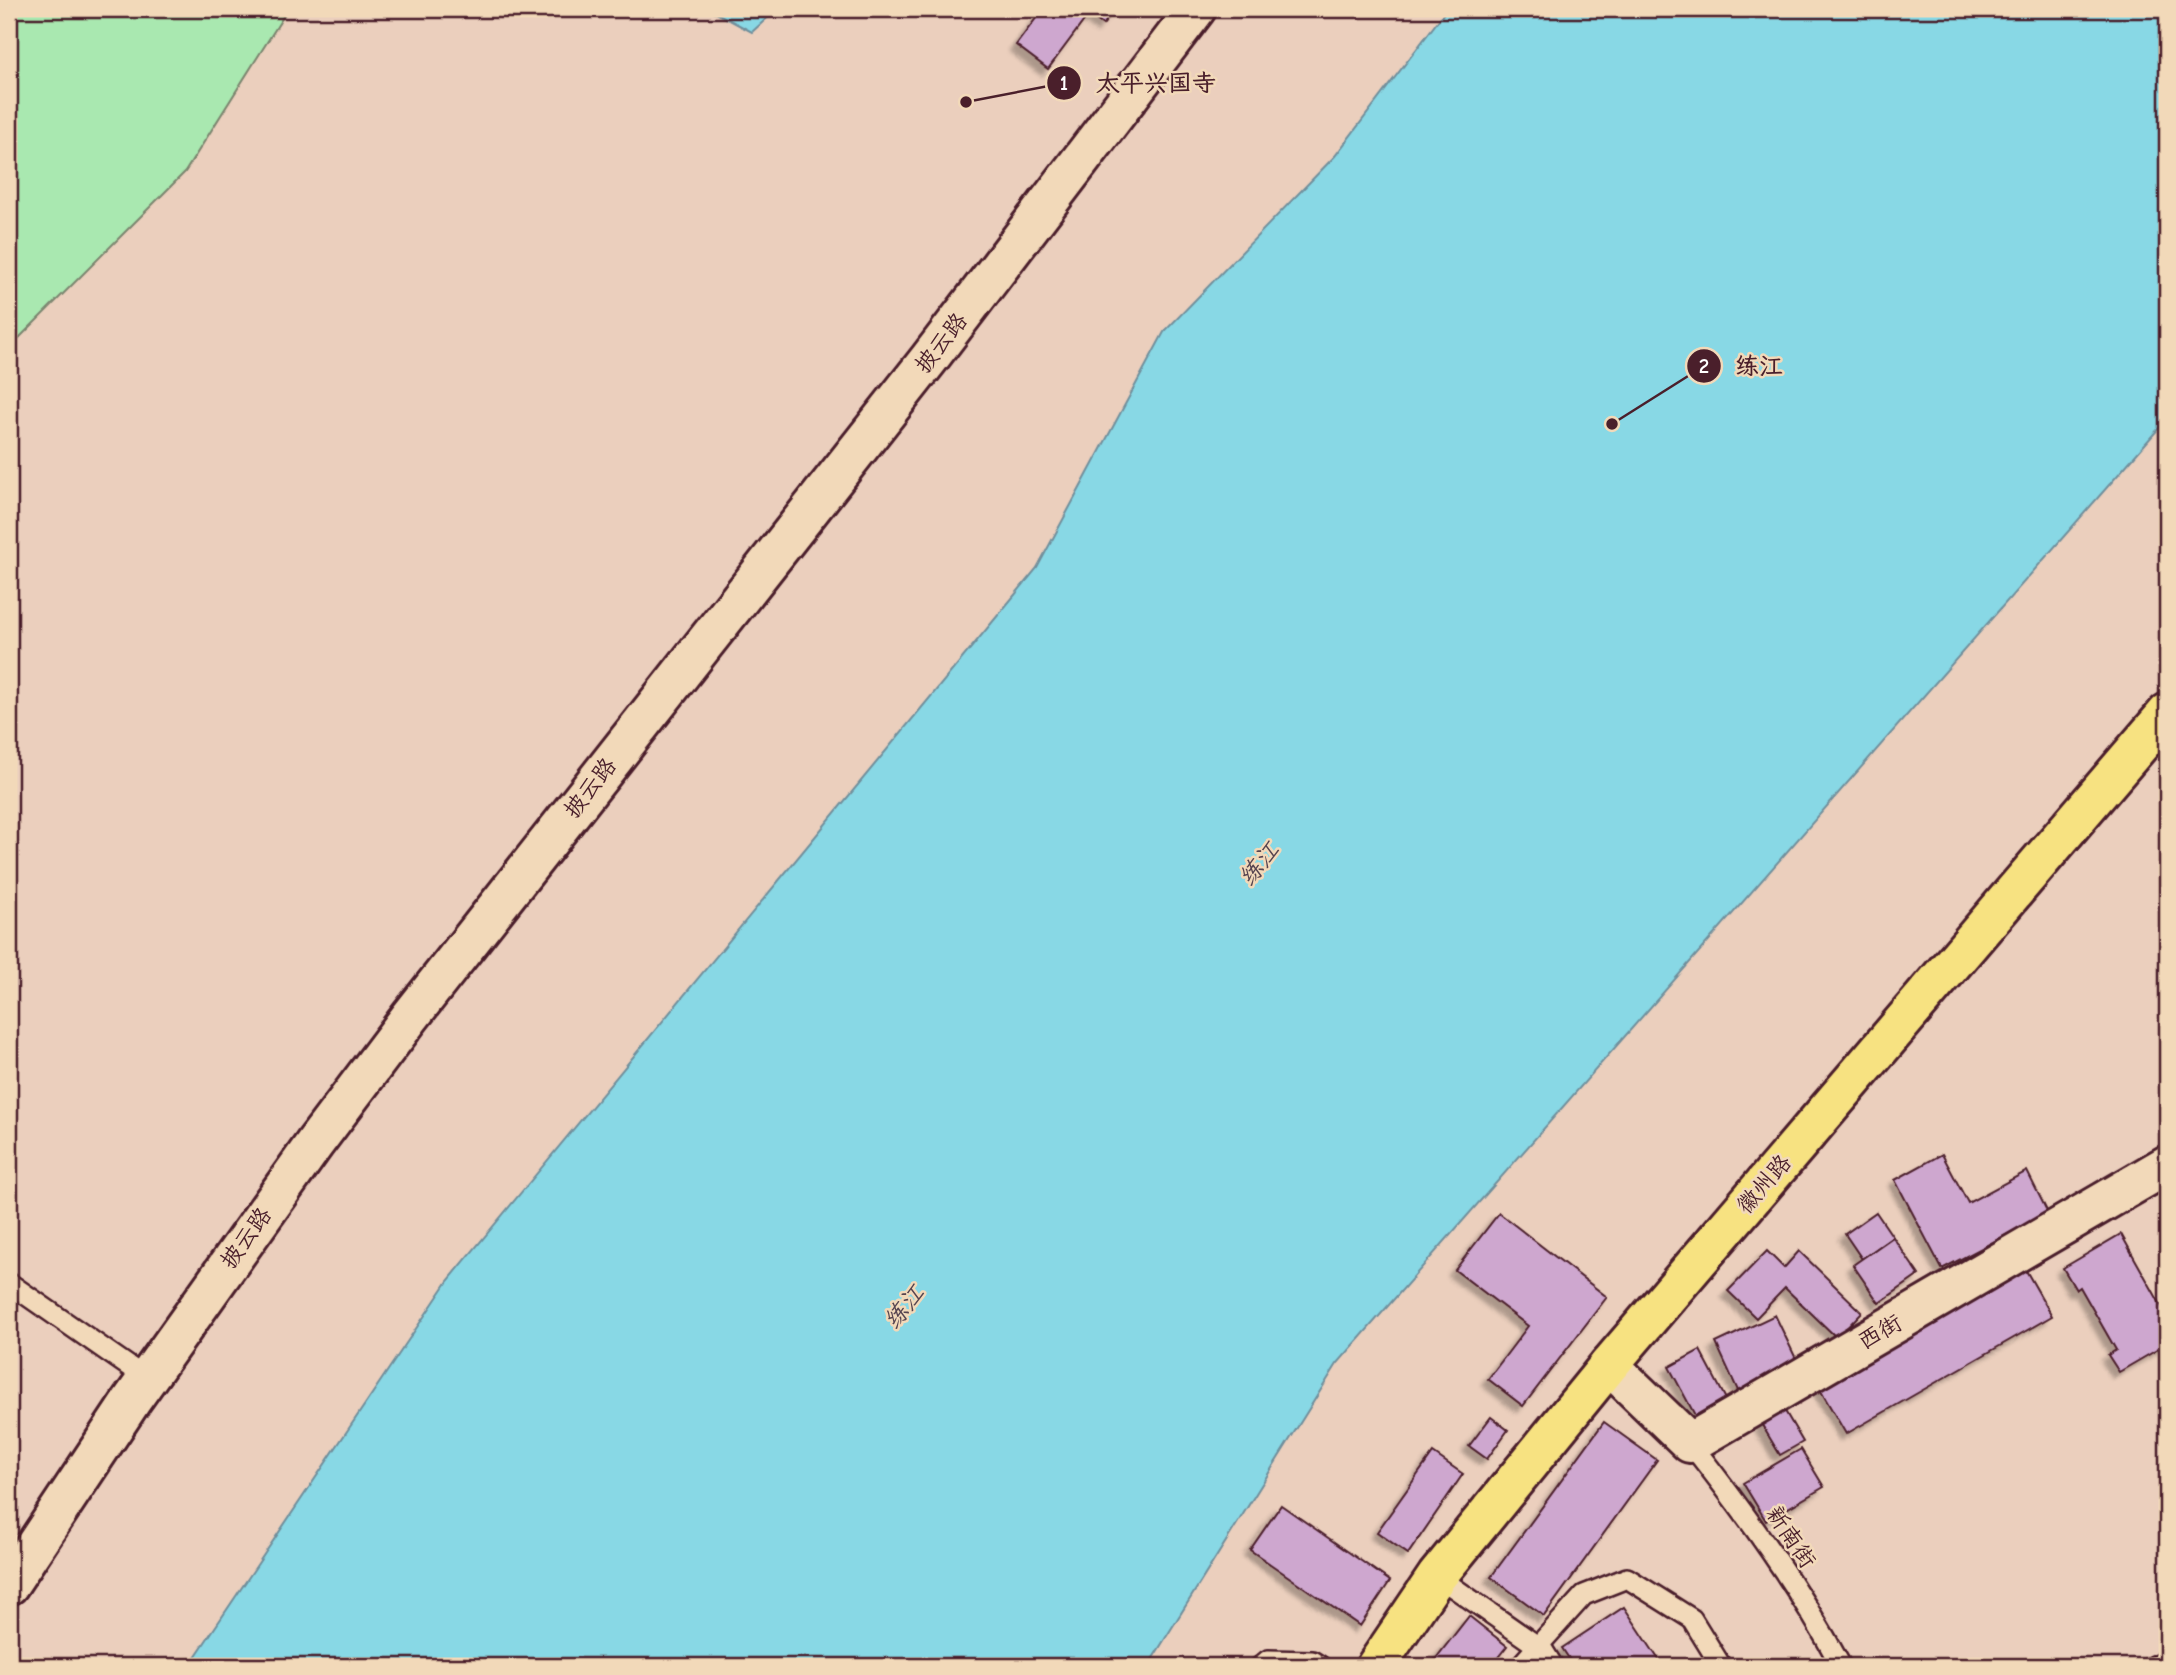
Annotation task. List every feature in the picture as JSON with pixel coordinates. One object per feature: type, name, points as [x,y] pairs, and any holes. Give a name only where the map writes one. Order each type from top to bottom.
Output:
[{"type":"main road","name":"徽州路","points":[[1376,1666],[1437,1576],[1609,1365],[2167,713]]},
{"type":"street","name":"披云路","points":[[9,1586],[230,1260],[410,1017],[929,359],[1196,9]]},
{"type":"street","name":"西街","points":[[1690,1443],[2167,1165]]},
{"type":"street","points":[[1609,1365],[1690,1443]]},
{"type":"lane","points":[[9,1283],[147,1379]]},
{"type":"lane","name":"新南街","points":[[1690,1443],[1739,1505],[1784,1570],[1840,1666]]},
{"type":"lane","points":[[1437,1576],[1538,1647],[1553,1666]]},
{"type":"lane","points":[[1520,1666],[1584,1595],[1627,1578],[1692,1619],[1721,1666]]},
{"type":"lane","points":[[1261,1666],[1268,1660],[1312,1661],[1320,1666]]},
{"type":"lane","points":[[2153,1666],[2167,1660]]},
{"type":"green space","points":[[9,9],[288,9],[185,172],[9,348]]},
{"type":"water","points":[[709,9],[777,9],[752,32]]},
{"type":"water","points":[[1447,9],[2167,9],[2167,419],[1337,1364],[1148,1666],[189,1666],[448,1281],[1037,568],[1164,332],[1335,156]]},
{"type":"building","points":[[1043,9],[1082,9],[1089,14],[1048,69],[1016,45]]},
{"type":"building","points":[[1082,9],[1115,9],[1103,25]]},
{"type":"building","points":[[1942,1154],[1968,1203],[2027,1171],[2048,1213],[1942,1269],[1895,1180]]},
{"type":"building","points":[[1876,1212],[1893,1237],[1862,1259],[1845,1234]]},
{"type":"building","points":[[1499,1213],[1607,1297],[1523,1406],[1488,1379],[1528,1326],[1455,1270]]},
{"type":"building","points":[[2121,1234],[2167,1316],[2167,1344],[2119,1372],[2108,1355],[2116,1350],[2080,1287],[2076,1290],[2063,1268]]},
{"type":"building","points":[[1893,1237],[1919,1275],[1879,1303],[1853,1265]]},
{"type":"building","points":[[1767,1251],[1784,1268],[1799,1251],[1862,1312],[1837,1338],[1785,1288],[1756,1318],[1728,1291]]},
{"type":"building","points":[[2024,1267],[2052,1316],[1846,1434],[1818,1386]]},
{"type":"building","points":[[1775,1315],[1799,1365],[1739,1393],[1716,1343]]},
{"type":"building","points":[[1700,1350],[1728,1403],[1697,1419],[1669,1367]]},
{"type":"building","points":[[1782,1406],[1803,1442],[1780,1455],[1759,1420]]},
{"type":"building","points":[[1491,1417],[1508,1430],[1487,1459],[1469,1446]]},
{"type":"building","points":[[1604,1422],[1657,1460],[1544,1616],[1491,1577]]},
{"type":"building","points":[[1801,1449],[1824,1487],[1766,1521],[1743,1483]]},
{"type":"building","points":[[1433,1453],[1463,1474],[1408,1554],[1377,1532]]},
{"type":"building","points":[[1281,1505],[1390,1581],[1360,1626],[1250,1550]]},
{"type":"building","points":[[1624,1607],[1663,1666],[1574,1666],[1562,1648]]},
{"type":"building","points":[[1469,1616],[1507,1646],[1491,1666],[1430,1666]]},
{"type":"place","name":"太平兴国寺","points":[[966,102]]},
{"type":"place","name":"练江","points":[[1612,424]]}]
